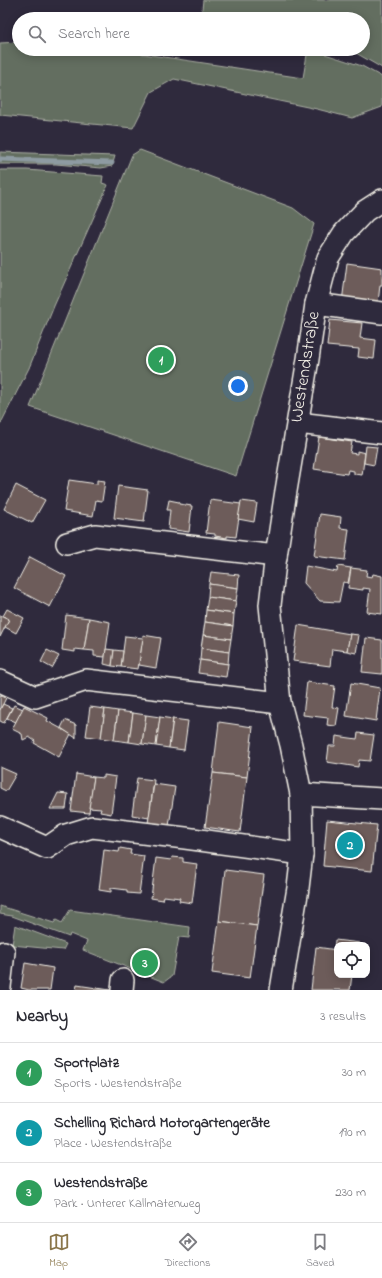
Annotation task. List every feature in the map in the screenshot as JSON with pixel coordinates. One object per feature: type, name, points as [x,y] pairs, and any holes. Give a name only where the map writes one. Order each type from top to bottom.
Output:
[{"type":"street","name":"Westendstraße","points":[[281,990],[298,888],[302,854],[301,794],[291,745],[280,703],[270,605],[276,556],[316,304],[328,258],[344,233],[365,211],[382,200]]},
{"type":"street","points":[[316,304],[382,312]]},
{"type":"street","points":[[298,423],[382,433]]},
{"type":"street","points":[[67,543],[95,535],[276,556]]},
{"type":"street","points":[[0,681],[35,697],[86,680],[280,703]]},
{"type":"street","points":[[301,794],[382,799]]},
{"type":"street","points":[[0,827],[47,848],[66,834],[92,827],[302,854]]},
{"type":"street","points":[[0,988],[4,952]]},
{"type":"green space","points":[[203,0],[382,0],[382,68],[361,56],[370,56],[370,12],[202,12]]},
{"type":"green space","points":[[12,42],[12,56],[157,56],[303,78],[307,56],[331,56],[362,66],[382,77],[382,107],[352,118],[317,109],[174,79],[151,92],[133,128],[0,115],[0,43]]},
{"type":"green space","points":[[140,150],[293,208],[314,224],[236,476],[30,407],[132,155]]},
{"type":"green space","points":[[0,152],[115,156],[112,166],[101,168],[56,164],[0,164]]},
{"type":"green space","points":[[0,170],[27,170],[103,176],[102,183],[108,185],[54,306],[29,368],[0,425]]},
{"type":"green space","points":[[0,906],[54,923],[56,920],[62,923],[70,910],[190,927],[189,938],[179,937],[172,976],[164,982],[83,950],[87,941],[70,934],[69,937],[12,916],[0,914]]},
{"type":"green space","points":[[15,925],[66,944],[63,950],[12,945]]},
{"type":"building","points":[[347,263],[382,268],[382,285],[380,285],[378,303],[342,302]]},
{"type":"building","points":[[330,320],[362,323],[360,338],[376,340],[374,359],[358,357],[359,349],[327,346]]},
{"type":"building","points":[[319,437],[352,442],[350,453],[357,454],[357,451],[365,453],[362,475],[354,474],[354,471],[348,470],[347,474],[314,469]]},
{"type":"building","points":[[366,446],[377,447],[374,465],[364,463]]},
{"type":"building","points":[[69,480],[97,484],[97,480],[105,481],[102,501],[96,500],[93,516],[64,511]]},
{"type":"building","points":[[16,485],[45,500],[32,523],[4,509]]},
{"type":"building","points":[[118,486],[148,490],[144,522],[114,518]]},
{"type":"building","points":[[169,500],[179,502],[179,504],[192,506],[189,532],[168,529],[170,510],[167,510]]},
{"type":"building","points":[[210,500],[241,504],[236,537],[227,536],[227,538],[206,533]]},
{"type":"building","points":[[241,501],[257,503],[254,522],[238,519]]},
{"type":"building","points":[[320,514],[341,517],[340,528],[349,529],[345,560],[314,556]]},
{"type":"building","points":[[30,557],[66,576],[50,607],[14,588]]},
{"type":"building","points":[[306,566],[337,572],[338,566],[351,568],[348,583],[343,582],[339,602],[320,601],[304,583]]},
{"type":"building","points":[[351,568],[367,570],[366,576],[372,577],[373,574],[382,576],[382,614],[367,612],[370,589],[363,588],[363,590],[348,588]]},
{"type":"building","points":[[211,572],[239,575],[238,588],[209,584]]},
{"type":"building","points":[[209,584],[238,588],[236,601],[208,597]]},
{"type":"building","points":[[208,597],[236,601],[234,614],[206,610]]},
{"type":"building","points":[[7,609],[24,618],[16,633],[5,627],[9,619],[3,616]]},
{"type":"building","points":[[206,610],[234,614],[233,626],[205,622]]},
{"type":"building","points":[[0,615],[9,619],[0,637]]},
{"type":"building","points":[[66,615],[89,618],[84,650],[75,649],[75,652],[62,650]]},
{"type":"building","points":[[89,618],[110,622],[105,657],[94,656],[94,651],[84,650]]},
{"type":"building","points":[[205,622],[233,626],[231,639],[203,635]]},
{"type":"building","points":[[298,625],[350,634],[347,651],[332,649],[330,666],[293,661]]},
{"type":"building","points":[[350,634],[359,635],[356,653],[347,651]]},
{"type":"building","points":[[143,635],[161,638],[156,668],[139,665]]},
{"type":"building","points":[[203,635],[231,639],[229,652],[201,648]]},
{"type":"building","points":[[125,636],[143,638],[138,669],[121,667]]},
{"type":"building","points":[[366,638],[382,640],[382,674],[362,672]]},
{"type":"building","points":[[201,648],[229,652],[228,664],[200,660]]},
{"type":"building","points":[[106,649],[114,650],[112,666],[104,664]]},
{"type":"building","points":[[47,650],[59,656],[52,668],[41,662]]},
{"type":"building","points":[[114,650],[123,651],[121,667],[112,666]]},
{"type":"building","points":[[200,660],[228,664],[226,677],[198,673]]},
{"type":"building","points":[[307,682],[335,686],[332,707],[339,708],[336,726],[327,725],[328,718],[303,715]]},
{"type":"building","points":[[351,683],[380,688],[376,721],[346,716]]},
{"type":"building","points":[[0,695],[6,698],[0,710]]},
{"type":"building","points":[[3,704],[12,708],[4,723],[0,721],[0,710]]},
{"type":"building","points":[[14,705],[23,709],[16,722],[7,718]]},
{"type":"building","points":[[24,706],[48,718],[47,721],[71,734],[59,757],[34,743],[35,741],[29,737],[23,740],[22,734],[12,729]]},
{"type":"building","points":[[90,707],[105,709],[101,738],[86,736]]},
{"type":"building","points":[[105,709],[118,711],[114,740],[101,738]]},
{"type":"building","points":[[118,711],[133,713],[129,742],[114,740]]},
{"type":"building","points":[[133,713],[146,715],[142,744],[129,742]]},
{"type":"building","points":[[146,715],[160,717],[156,746],[142,744]]},
{"type":"building","points":[[160,717],[173,719],[169,748],[156,746]]},
{"type":"building","points":[[173,719],[188,721],[184,750],[169,748]]},
{"type":"building","points":[[65,720],[76,725],[76,738],[61,728]]},
{"type":"building","points":[[219,722],[253,727],[247,777],[213,773]]},
{"type":"building","points":[[358,733],[374,735],[370,761],[359,760],[358,767],[327,762],[329,746],[335,746],[336,736],[357,739]]},
{"type":"building","points":[[0,767],[16,774],[6,791],[0,788]]},
{"type":"building","points":[[213,773],[247,777],[240,832],[205,827]]},
{"type":"building","points":[[76,774],[94,777],[89,813],[71,811]]},
{"type":"building","points":[[104,775],[116,777],[111,814],[100,812],[101,809],[89,808],[94,777],[104,778]]},
{"type":"building","points":[[137,778],[154,780],[149,818],[132,815]]},
{"type":"building","points":[[154,784],[175,787],[169,826],[148,823]]},
{"type":"building","points":[[58,793],[68,794],[66,809],[50,809]]},
{"type":"building","points":[[327,820],[377,825],[372,871],[323,866]]},
{"type":"building","points":[[120,848],[131,850],[130,854],[144,856],[139,894],[127,893],[127,890],[111,888],[111,892],[99,890],[104,850],[119,852]]},
{"type":"building","points":[[172,857],[183,858],[183,862],[197,864],[192,903],[179,901],[180,898],[164,896],[163,900],[151,898],[156,858],[171,860]]},
{"type":"building","points":[[225,870],[264,875],[257,926],[219,921]]},
{"type":"building","points":[[219,921],[257,926],[250,978],[212,973]]},
{"type":"building","points":[[335,940],[352,942],[335,942]]},
{"type":"building","points":[[316,947],[334,950],[334,978],[352,978],[350,990],[311,990]]},
{"type":"building","points":[[25,963],[53,968],[50,990],[29,990],[21,988]]},
{"type":"building","points":[[77,985],[110,990],[76,990]]},
{"type":"waterway","points":[[0,159],[112,163]]},
{"type":"place","name":"Sportplatz","points":[[161,360]]},
{"type":"place","name":"Schelling Richard Motorgartengeräte","points":[[350,845]]},
{"type":"place","name":"Westendstraße","points":[[145,963]]}]
